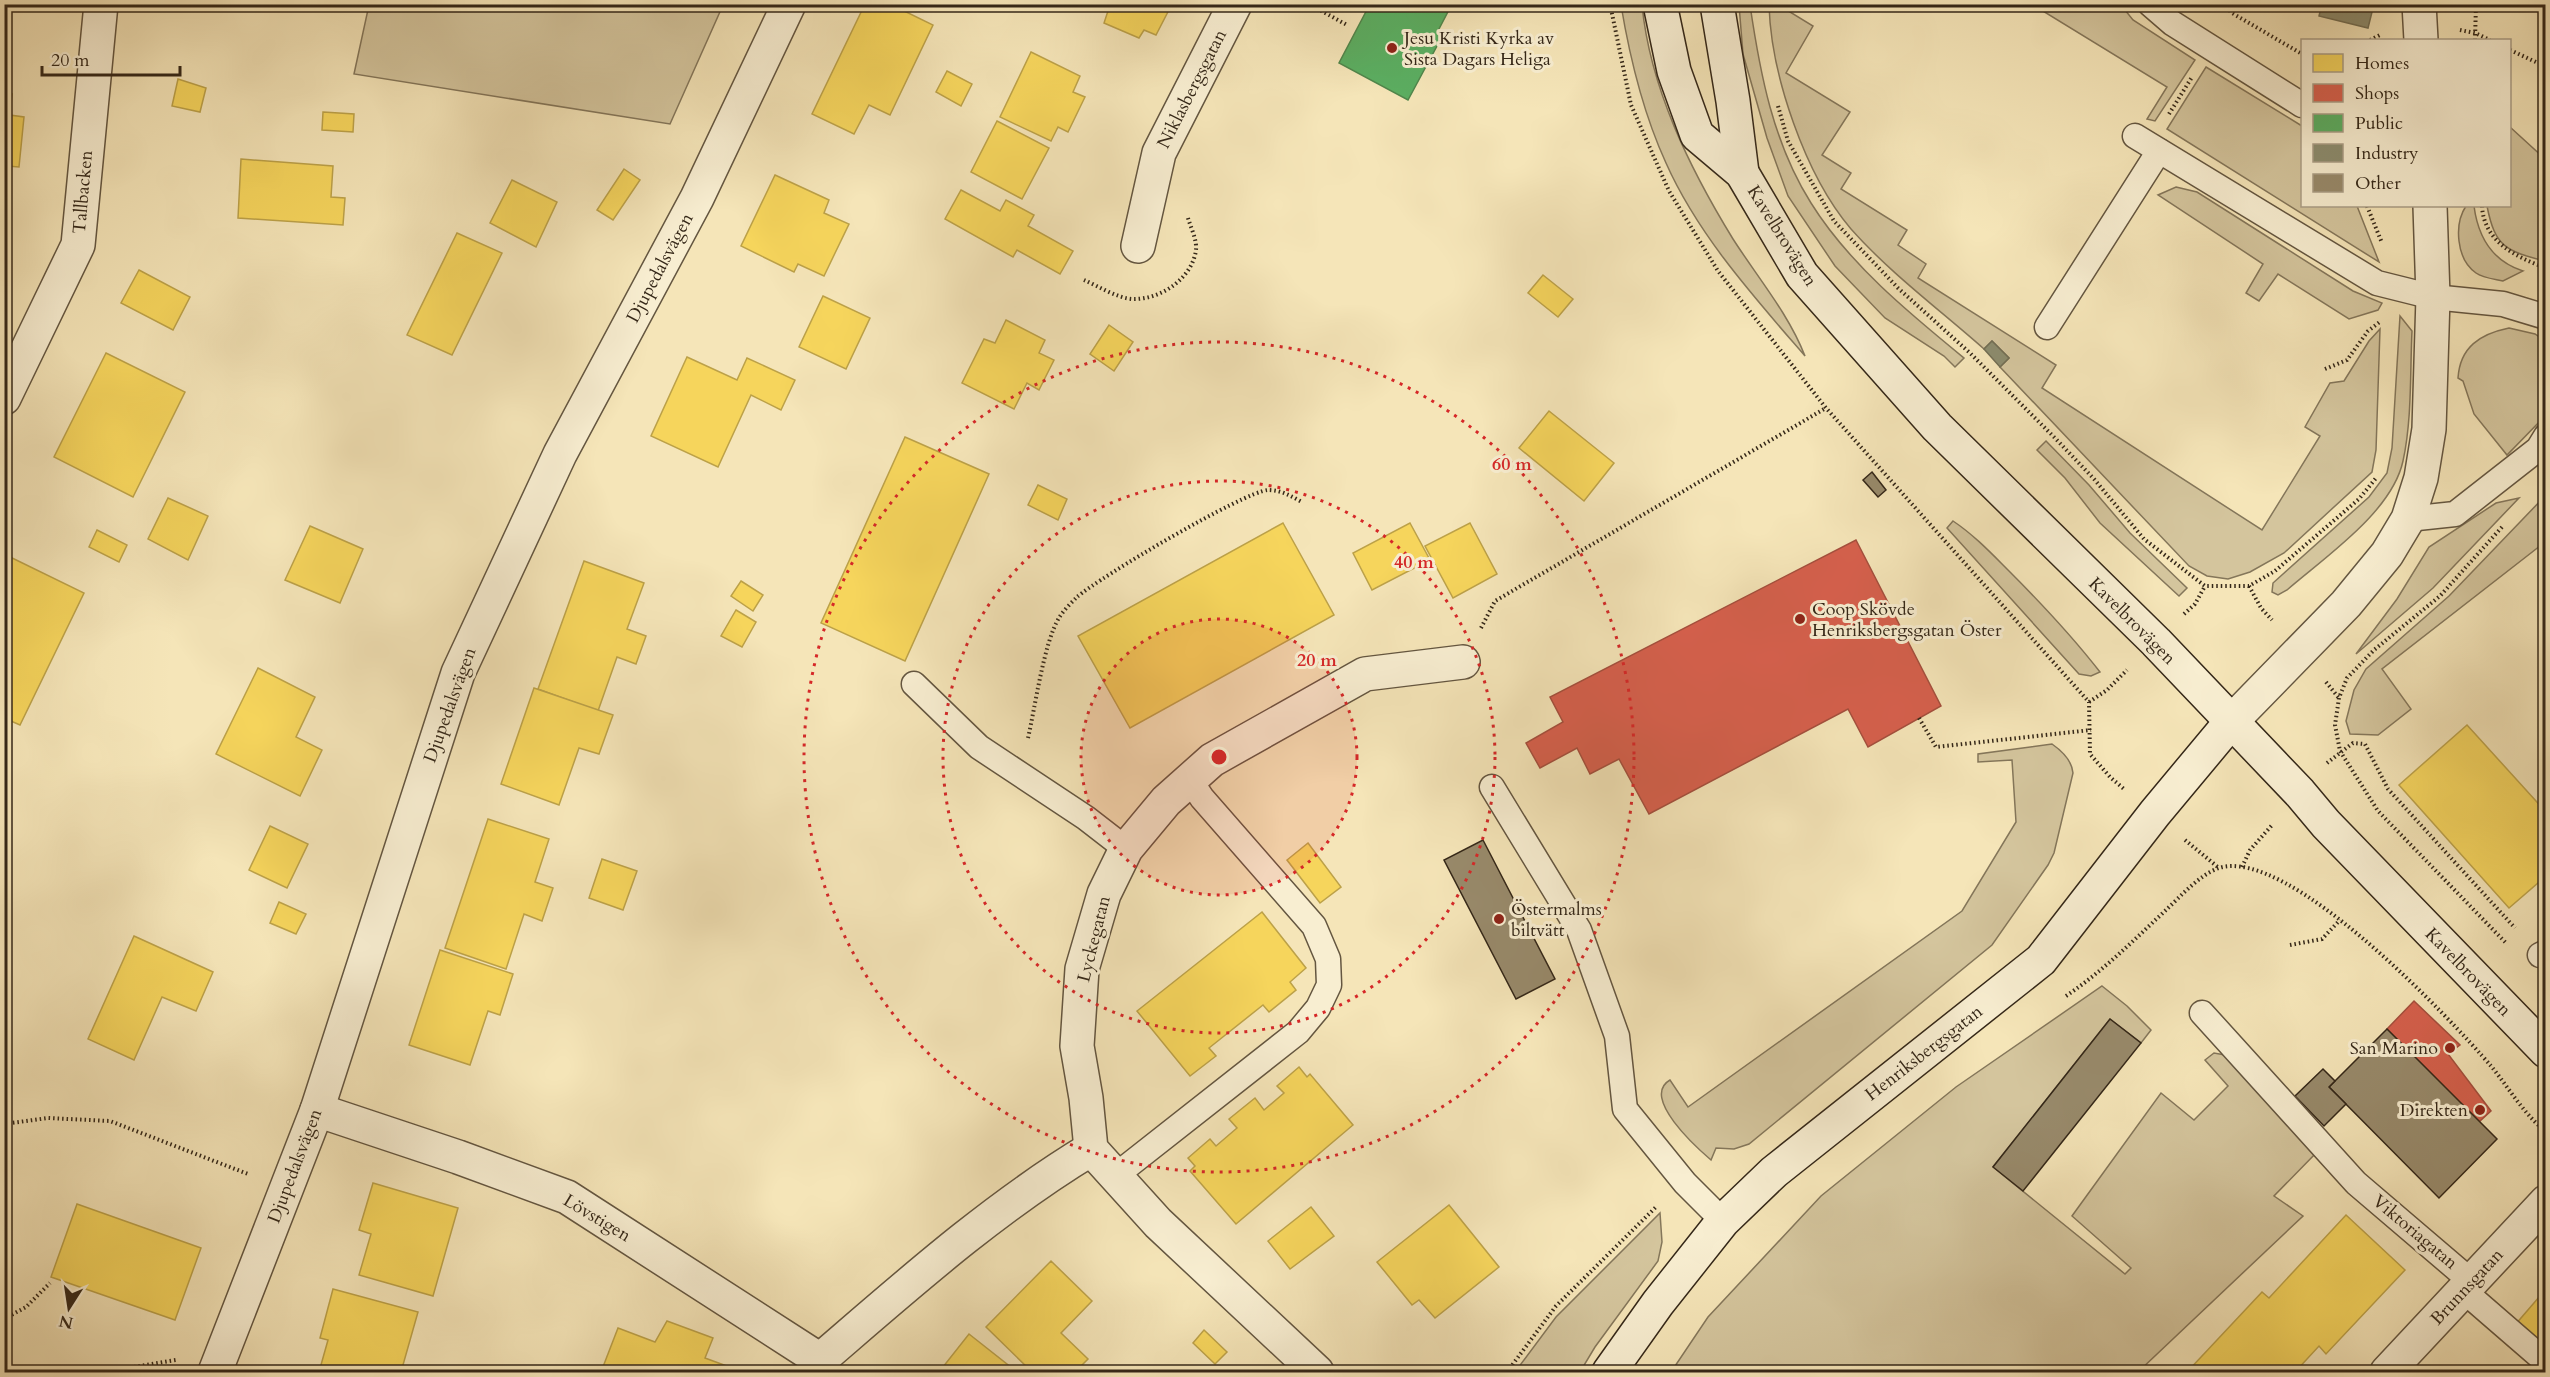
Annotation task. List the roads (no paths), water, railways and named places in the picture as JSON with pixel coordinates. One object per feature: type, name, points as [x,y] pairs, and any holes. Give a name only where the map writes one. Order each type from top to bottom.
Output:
[{"type":"street","name":"Tallbacken","points":[[4,399],[78,245],[101,4]]},
{"type":"street","name":"Djupedalsvägen","points":[[215,1372],[316,1110],[458,673],[560,454],[697,198],[789,4]]},
{"type":"street","name":"Niklasbergsgatan","points":[[1138,246],[1159,153],[1235,4]]},
{"type":"street","name":"Kavelbrovägen","points":[[1660,4],[1674,70],[1697,135],[1742,173],[1802,275],[1937,427],[2156,642],[2230,723],[2546,1051]]},
{"type":"street","name":"Kavelbrovägen","points":[[1717,4],[1742,173]]},
{"type":"street","points":[[2419,4],[2436,35]]},
{"type":"street","name":"Henriksbergsgatan","points":[[1609,1372],[1658,1303],[1723,1221],[1774,1172],[2041,960],[2230,723],[2346,604],[2387,554],[2408,519],[2421,478],[2429,429],[2433,297],[2430,207]]},
{"type":"street","name":"Lyckegatan","points":[[1091,1149],[1086,1098],[1077,1046],[1082,969],[1104,894],[1126,849],[1166,801],[1212,760],[1365,674],[1463,662]]},
{"type":"street","name":"Lövstigen","points":[[316,1110],[458,1157],[567,1197],[818,1366],[934,1263],[1053,1172],[1091,1149]]},
{"type":"street","points":[[1091,1149],[1158,1223],[1317,1372]]},
{"type":"street","name":"Brunnsgatan","points":[[2387,1372],[2546,1202]]},
{"type":"lane","points":[[2150,4],[2172,23],[2301,104]]},
{"type":"lane","points":[[2046,327],[2148,144],[2377,283],[2433,297],[2503,304],[2546,317]]},
{"type":"lane","points":[[2408,519],[2455,514],[2538,449],[2546,436]]},
{"type":"lane","points":[[914,684],[979,747],[1086,818],[1126,849]]},
{"type":"lane","points":[[1115,1176],[1298,1032],[1318,1008],[1329,985],[1328,958],[1314,926],[1202,798],[1190,780]]},
{"type":"lane","points":[[1492,787],[1579,930],[1617,1036],[1625,1109],[1685,1183],[1723,1221]]},
{"type":"lane","name":"Viktoriagatan","points":[[2202,1013],[2356,1183],[2454,1264],[2468,1286],[2546,1362]]},
{"type":"place","name":"Jesu Kristi Kyrka av Sista Dagars Heliga","points":[[1392,48]]},
{"type":"place","name":"Coop Skövde Henriksbergsgatan Öster","points":[[1800,619]]},
{"type":"place","name":"Östermalms biltvätt","points":[[1499,919]]},
{"type":"place","name":"San Marino","points":[[2450,1048]]},
{"type":"place","name":"Direkten","points":[[2480,1110]]}]
